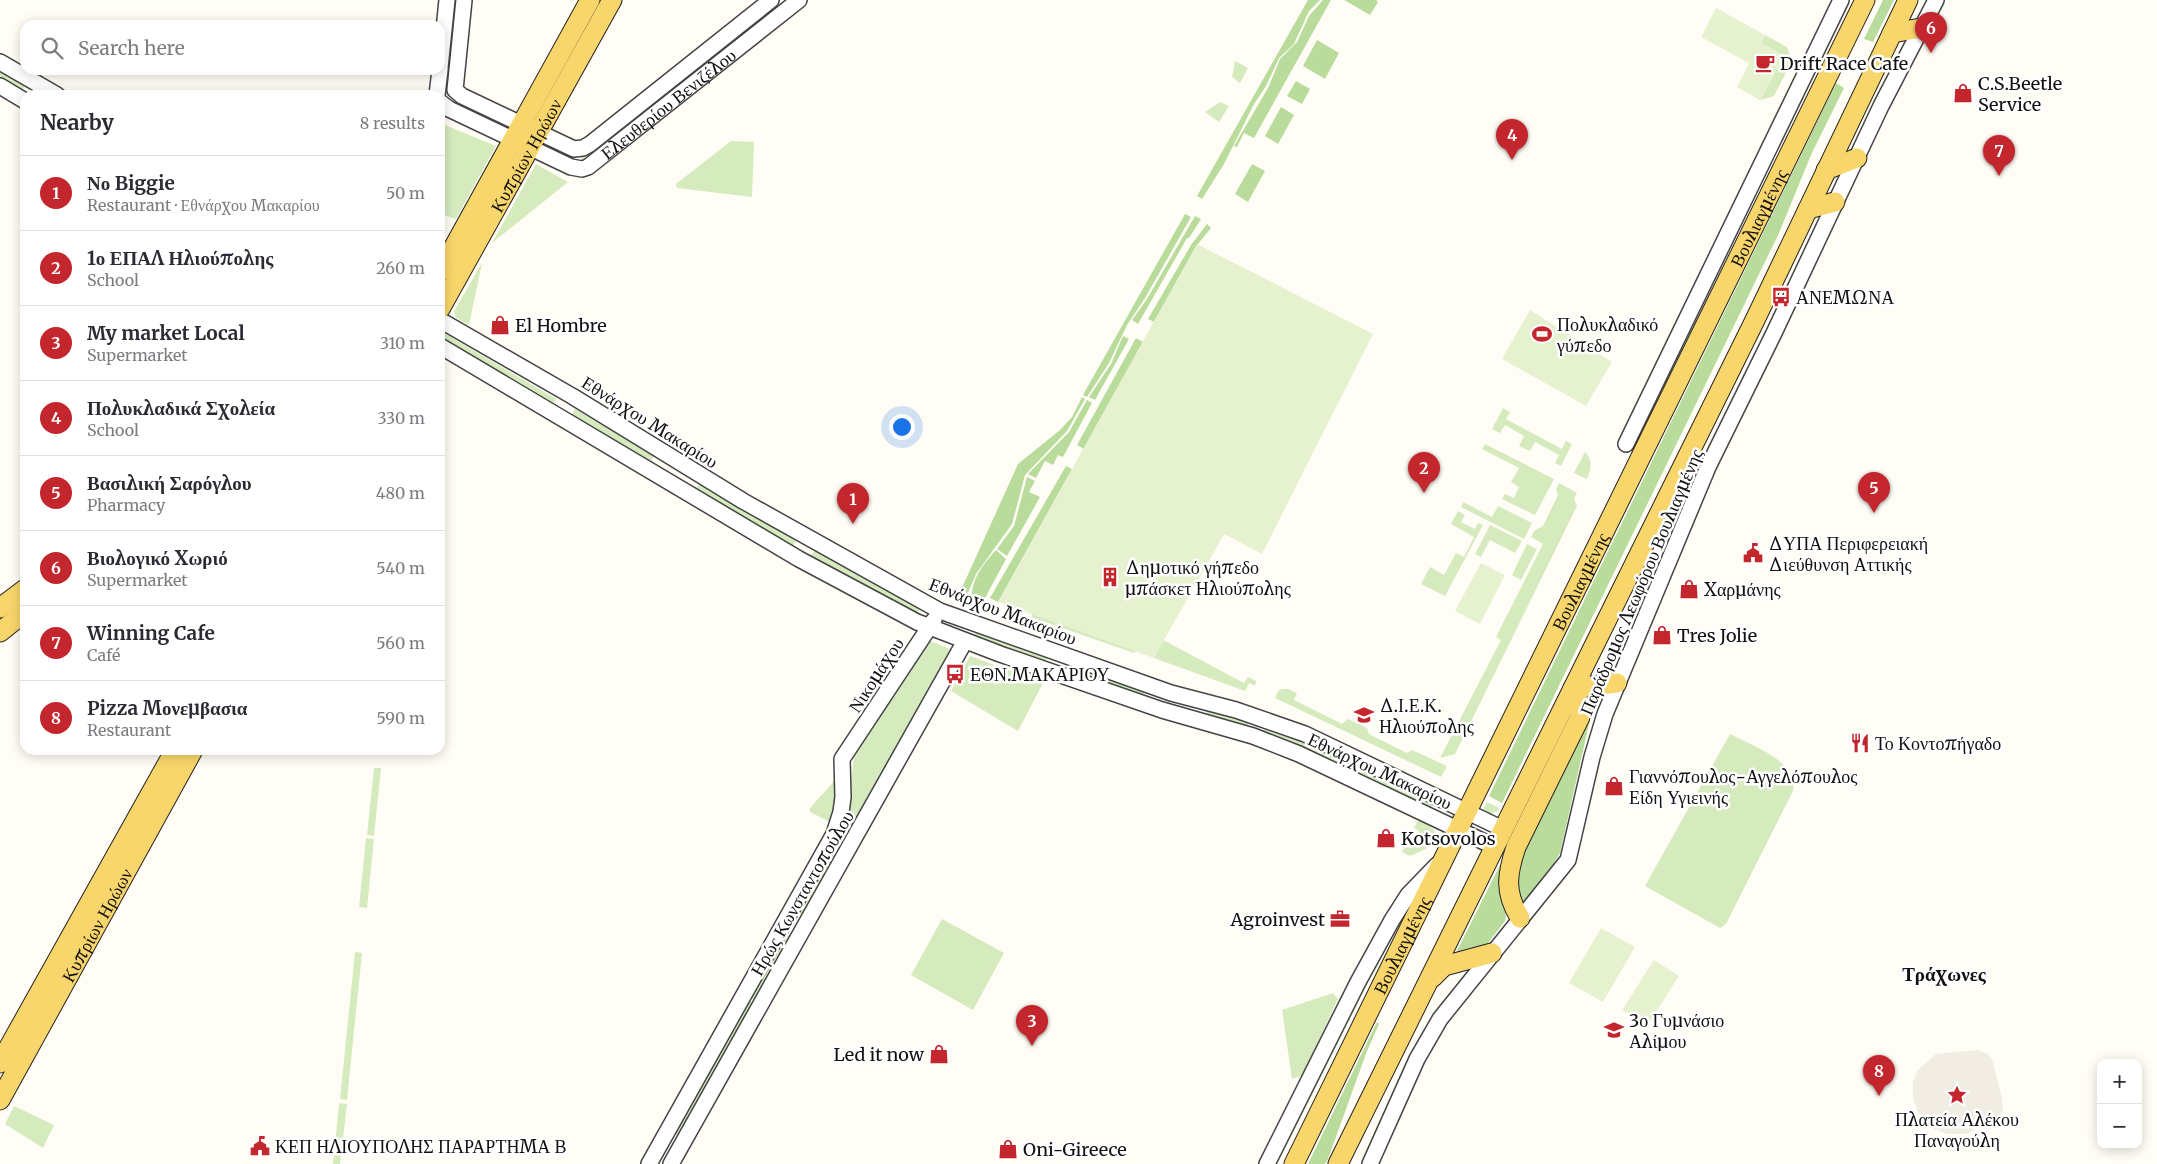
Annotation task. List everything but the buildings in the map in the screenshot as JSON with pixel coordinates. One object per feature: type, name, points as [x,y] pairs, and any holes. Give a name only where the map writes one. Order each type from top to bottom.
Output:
[{"type":"main road","name":"Κυπρίων Ηρώων","points":[[445,299],[590,0]]},
{"type":"main road","name":"Κυπρίων Ηρώων","points":[[445,264],[612,0]]},
{"type":"main road","name":"Βουλιαγμένης","points":[[1294,1164],[1865,0]]},
{"type":"main road","points":[[1338,1164],[1808,209],[1908,0]]},
{"type":"main road","points":[[1892,33],[1921,28]]},
{"type":"main road","points":[[1826,170],[1856,158]]},
{"type":"main road","points":[[1808,209],[1835,202]]},
{"type":"main road","points":[[0,608],[20,593]]},
{"type":"main road","points":[[0,632],[20,616]]},
{"type":"main road","points":[[1573,688],[1617,683]]},
{"type":"main road","points":[[1520,918],[1511,903],[1509,867],[1516,846],[1580,717],[1580,704],[1573,688]]},
{"type":"main road","name":"Κυπρίων Ηρώων","points":[[0,1063],[172,755]]},
{"type":"main road","name":"Κυπρίων Ηρώων","points":[[0,1100],[190,755]]},
{"type":"main road","points":[[1428,984],[1444,966],[1492,953]]},
{"type":"street","points":[[445,20],[447,0]]},
{"type":"street","points":[[464,0],[455,90],[526,135]]},
{"type":"street","name":"Ελευθερίου Βενιζέλου","points":[[526,135],[574,149],[590,144],[771,0]]},
{"type":"street","name":"Ελευθερίου Βενιζέλου","points":[[526,135],[577,169],[588,167],[799,0]]},
{"type":"street","points":[[1626,444],[1841,0]]},
{"type":"street","name":"Παράδρομος Λεωφόρου Βουλιαγμένης","points":[[1370,1164],[1417,1059],[1440,1019],[1568,860],[1598,734],[1617,683],[1708,467],[1856,158],[1936,0]]},
{"type":"street","points":[[0,62],[20,74]]},
{"type":"street","points":[[22,75],[48,90]]},
{"type":"street","points":[[438,90],[439,75]]},
{"type":"street","points":[[0,86],[20,98]]},
{"type":"street","points":[[445,105],[469,119],[526,135]]},
{"type":"street","name":"Εθνάρχου Μακαρίου","points":[[445,323],[572,396],[743,501],[940,610],[1171,693],[1236,710],[1296,731],[1503,829]]},
{"type":"street","name":"Εθνάρχου Μακαρίου","points":[[445,349],[799,559],[929,628],[1162,710],[1253,736],[1299,754],[1495,847]]},
{"type":"street","name":"Νικομάχου","points":[[842,759],[940,610]]},
{"type":"street","name":"Ηρώς Κωνσταντοπούλου","points":[[671,1164],[965,641]]},
{"type":"street","name":"Ηρώς Κωνσταντοπούλου","points":[[649,1164],[834,834],[842,805],[842,759]]},
{"type":"street","points":[[1267,1164],[1355,988],[1392,920],[1408,895],[1444,857]]},
{"type":"green space","points":[[452,0],[458,0],[450,79],[444,78]]},
{"type":"green space","points":[[1308,0],[1320,0],[1309,11],[1294,44],[1279,58],[1224,164],[1202,199],[1197,196]]},
{"type":"green space","points":[[1323,0],[1331,0],[1254,138],[1244,133],[1237,147],[1234,146],[1268,88],[1280,59],[1297,42],[1309,16]]},
{"type":"green space","points":[[1344,0],[1376,0],[1378,2],[1370,15]]},
{"type":"green space","points":[[1883,0],[1894,0],[1873,42],[1864,39]]},
{"type":"green space","points":[[1716,8],[1765,35],[1761,43],[1784,56],[1760,100],[1737,87],[1749,63],[1701,37]]},
{"type":"green space","points":[[769,11],[770,13],[661,100],[659,98]]},
{"type":"green space","points":[[1765,35],[1787,47],[1792,61],[1774,96],[1760,100],[1784,56],[1761,43]]},
{"type":"green space","points":[[1317,40],[1339,53],[1325,79],[1303,66]]},
{"type":"green space","points":[[1235,61],[1248,68],[1240,83],[1232,77]]},
{"type":"green space","points":[[0,70],[25,85],[22,90],[20,90],[0,78]]},
{"type":"green space","points":[[1296,81],[1310,89],[1302,104],[1287,96]]},
{"type":"green space","points":[[1836,83],[1844,88],[1811,155],[1779,233],[1502,803],[1489,796]]},
{"type":"green space","points":[[657,101],[583,160],[581,157],[589,154]]},
{"type":"green space","points":[[460,102],[508,123],[505,128],[458,107]]},
{"type":"green space","points":[[1220,102],[1229,106],[1219,122],[1205,112]]},
{"type":"green space","points":[[1281,107],[1294,115],[1278,144],[1265,136]]},
{"type":"green space","points":[[445,125],[496,146],[456,219],[445,216]]},
{"type":"green space","points":[[731,141],[754,142],[752,197],[677,188],[676,184]]},
{"type":"green space","points":[[536,164],[568,182],[492,243]]},
{"type":"green space","points":[[1252,164],[1265,171],[1248,202],[1235,194]]},
{"type":"green space","points":[[1185,214],[1191,217],[1145,298],[1127,325],[1109,363],[1087,397],[1083,395]]},
{"type":"green space","points":[[1195,216],[1201,219],[1189,238],[1187,238],[1138,324],[1132,320],[1147,299]]},
{"type":"green space","points":[[1207,224],[1211,228],[1198,244],[1154,322],[1148,319],[1191,245]]},
{"type":"green space","points":[[1197,244],[1373,334],[1262,554],[1224,534],[1154,658],[998,602]]},
{"type":"green space","points":[[482,263],[469,325],[456,318],[454,311]]},
{"type":"green space","name":"Πολυκλαδικό γύπεδο","points":[[1530,310],[1612,362],[1586,406],[1502,359]]},
{"type":"green space","points":[[445,334],[556,399],[552,405],[445,342]]},
{"type":"green space","points":[[1123,336],[1129,339],[1095,400],[1089,397],[1111,364]]},
{"type":"green space","points":[[1136,338],[1143,342],[1084,449],[1077,445]]},
{"type":"green space","points":[[1082,397],[1085,399],[1067,431],[1025,475],[1012,524],[976,574],[968,593],[961,590],[1018,464],[1060,430],[1072,417]]},
{"type":"green space","points":[[1087,400],[1092,403],[1063,457],[1058,455],[1053,465],[1045,461],[1036,478],[1028,474],[1069,432]]},
{"type":"green space","points":[[1503,408],[1510,412],[1506,419],[1562,449],[1566,441],[1572,444],[1561,466],[1555,463],[1559,455],[1535,442],[1530,451],[1519,446],[1524,436],[1505,425],[1500,433],[1492,429]]},
{"type":"green space","points":[[575,409],[654,456],[650,463],[571,416]]},
{"type":"green space","points":[[1485,444],[1554,479],[1535,515],[1502,499],[1505,494],[1514,498],[1519,487],[1511,482],[1519,468],[1482,449]]},
{"type":"green space","points":[[1585,452],[1588,455],[1590,465],[1587,479],[1574,473]]},
{"type":"green space","points":[[1066,466],[1072,469],[998,602],[990,598]]},
{"type":"green space","points":[[1027,477],[1035,481],[1029,492],[1040,497],[1007,556],[997,549],[1014,526]]},
{"type":"green space","points":[[1559,483],[1577,493],[1574,499],[1577,506],[1455,754],[1440,758],[1501,640],[1496,637],[1543,544],[1531,537],[1534,531],[1543,526],[1558,495],[1556,490]]},
{"type":"green space","points":[[699,484],[796,541],[793,546],[696,490]]},
{"type":"green space","points":[[1463,502],[1492,517],[1498,506],[1532,523],[1524,539],[1461,507]]},
{"type":"green space","points":[[1458,511],[1465,515],[1461,522],[1475,529],[1478,523],[1483,525],[1445,596],[1421,584],[1430,567],[1444,575],[1456,553],[1464,557],[1474,537],[1451,524]]},
{"type":"green space","points":[[1490,525],[1522,541],[1515,553],[1490,540],[1481,557],[1475,554]]},
{"type":"green space","points":[[1527,544],[1537,549],[1521,580],[1512,575]]},
{"type":"green space","points":[[815,550],[919,609],[915,616],[810,557]]},
{"type":"green space","points":[[996,550],[1006,559],[984,600],[972,595],[974,582]]},
{"type":"green space","points":[[1481,563],[1505,575],[1480,624],[1455,611]]},
{"type":"green space","points":[[1036,607],[1137,648],[1134,653],[1031,617]]},
{"type":"green space","points":[[976,631],[1048,656],[1046,662],[974,637]]},
{"type":"green space","points":[[1163,640],[1244,683],[1248,677],[1256,681],[1255,686],[1249,683],[1245,691],[1154,658]]},
{"type":"green space","points":[[930,641],[950,649],[852,829],[849,830],[846,825],[854,756]]},
{"type":"green space","points":[[970,656],[1043,683],[1018,731],[951,691]]},
{"type":"green space","points":[[1081,669],[1143,690],[1144,695],[1079,674]]},
{"type":"green space","points":[[1288,689],[1297,693],[1294,700],[1342,724],[1348,719],[1367,728],[1369,734],[1407,753],[1412,750],[1447,766],[1441,777],[1275,698],[1278,691]]},
{"type":"green space","points":[[1207,707],[1249,722],[1246,728],[1207,714],[1204,709]]},
{"type":"green space","points":[[1588,713],[1591,715],[1560,853],[1552,867],[1524,901],[1520,901],[1515,883],[1518,861]]},
{"type":"green space","points":[[1263,727],[1307,742],[1434,803],[1431,809],[1304,748],[1264,733]]},
{"type":"green space","points":[[1730,734],[1772,755],[1781,763],[1793,780],[1793,791],[1726,924],[1720,928],[1645,886]]},
{"type":"green space","points":[[374,768],[381,768],[374,836],[367,835]]},
{"type":"green space","points":[[836,779],[838,782],[833,818],[828,821],[810,812],[810,808]]},
{"type":"green space","points":[[1487,802],[1499,808],[1498,811],[1483,817],[1481,814]]},
{"type":"green space","points":[[1418,820],[1433,829],[1436,840],[1434,845],[1410,856],[1402,852],[1405,846],[1411,848],[1419,831],[1414,828]]},
{"type":"green space","points":[[366,838],[374,839],[367,908],[359,907]]},
{"type":"green space","points":[[832,849],[838,852],[803,916],[797,912]]},
{"type":"green space","points":[[1500,865],[1500,888],[1506,916],[1505,921],[1485,947],[1456,953]]},
{"type":"green space","points":[[942,919],[1004,953],[973,1010],[911,975]]},
{"type":"green space","points":[[1601,928],[1635,947],[1603,1002],[1569,983]]},
{"type":"green space","points":[[785,933],[791,937],[756,1001],[750,997]]},
{"type":"green space","points":[[355,952],[362,953],[347,1100],[340,1099]]},
{"type":"green space","points":[[1654,960],[1679,976],[1647,1026],[1622,1010]]},
{"type":"green space","points":[[1333,993],[1338,999],[1302,1076],[1292,1079],[1282,1010]]},
{"type":"green space","points":[[748,1000],[754,1004],[679,1136],[674,1133]]},
{"type":"green space","points":[[1377,1022],[1379,1024],[1367,1051],[1328,1159],[1325,1164],[1308,1164]]},
{"type":"green space","points":[[339,1103],[347,1104],[340,1164],[333,1164]]},
{"type":"green space","points":[[14,1106],[54,1125],[43,1148],[5,1124]]},
{"type":"shaded area","name":"Πλατεία Αλέκου Παναγούλη","points":[[1978,1050],[1988,1054],[1992,1059],[2002,1098],[2003,1111],[1996,1119],[1966,1134],[1947,1134],[1932,1128],[1918,1113],[1913,1097],[1913,1082],[1918,1070],[1936,1054]]},
{"type":"place","name":"Βιολογικό Χωριό","points":[[1931,53]]},
{"type":"place","name":"Drift Race Cafe","points":[[1765,63]]},
{"type":"place","name":"C.S.Beetle Service","points":[[1963,93]]},
{"type":"place","name":"Πολυκλαδικά Σχολεία","points":[[1512,160]]},
{"type":"place","name":"Winning Cafe","points":[[1999,176]]},
{"type":"place","name":"ΑΝΕΜΩΝΑ","points":[[1781,297]]},
{"type":"place","name":"El Hombre","points":[[500,325]]},
{"type":"place","name":"Πολυκλαδικό γύπεδο","points":[[1542,334]]},
{"type":"place","name":"1ο ΕΠΑΛ Ηλιούπολης","points":[[1424,493]]},
{"type":"place","name":"Βασιλική Σαρόγλου","points":[[1874,513]]},
{"type":"place","name":"Νο Biggie","points":[[853,524]]},
{"type":"place","name":"ΔΥΠΑ Περιφερειακή Διεύθυνση Αττικής","points":[[1753,553]]},
{"type":"place","name":"Δημοτικό γήπεδο μπάσκετ Ηλιούπολης","points":[[1110,577]]},
{"type":"place","name":"Χαρμάνης","points":[[1689,589]]},
{"type":"place","name":"Tres Jolie","points":[[1662,635]]},
{"type":"place","name":"ΕΘΝ.ΜΑΚΑΡΙΟΥ","points":[[955,674]]},
{"type":"place","name":"Δ.Ι.Ε.Κ. Ηλιούπολης","points":[[1364,715]]},
{"type":"place","name":"Το Κοντοπήγαδο","points":[[1860,743]]},
{"type":"place","name":"Γιαννόπουλος-Αγγελόπουλος Είδη Υγιεινής","points":[[1614,786]]},
{"type":"place","name":"Kotsovolos","points":[[1386,838]]},
{"type":"place","name":"Agroinvest","points":[[1340,919]]},
{"type":"place","name":"3ο Γυμνάσιο Αλίμου","points":[[1614,1030]]},
{"type":"place","name":"My market Local","points":[[1032,1046]]},
{"type":"place","name":"Led it now","points":[[939,1054]]},
{"type":"place","name":"Πλατεία Αλέκου Παναγούλη","points":[[1957,1095]]},
{"type":"place","name":"Pizza Μονεμβασια","points":[[1879,1096]]},
{"type":"place","name":"ΚΕΠ ΗΛΙΟΥΠΟΛΗΣ ΠΑΡΑΡΤΗΜΑ Β","points":[[260,1146]]},
{"type":"place","name":"Oni-Gireece","points":[[1008,1149]]},
{"type":"district","name":"Τράχωνες","points":[[1944,974]]}]
